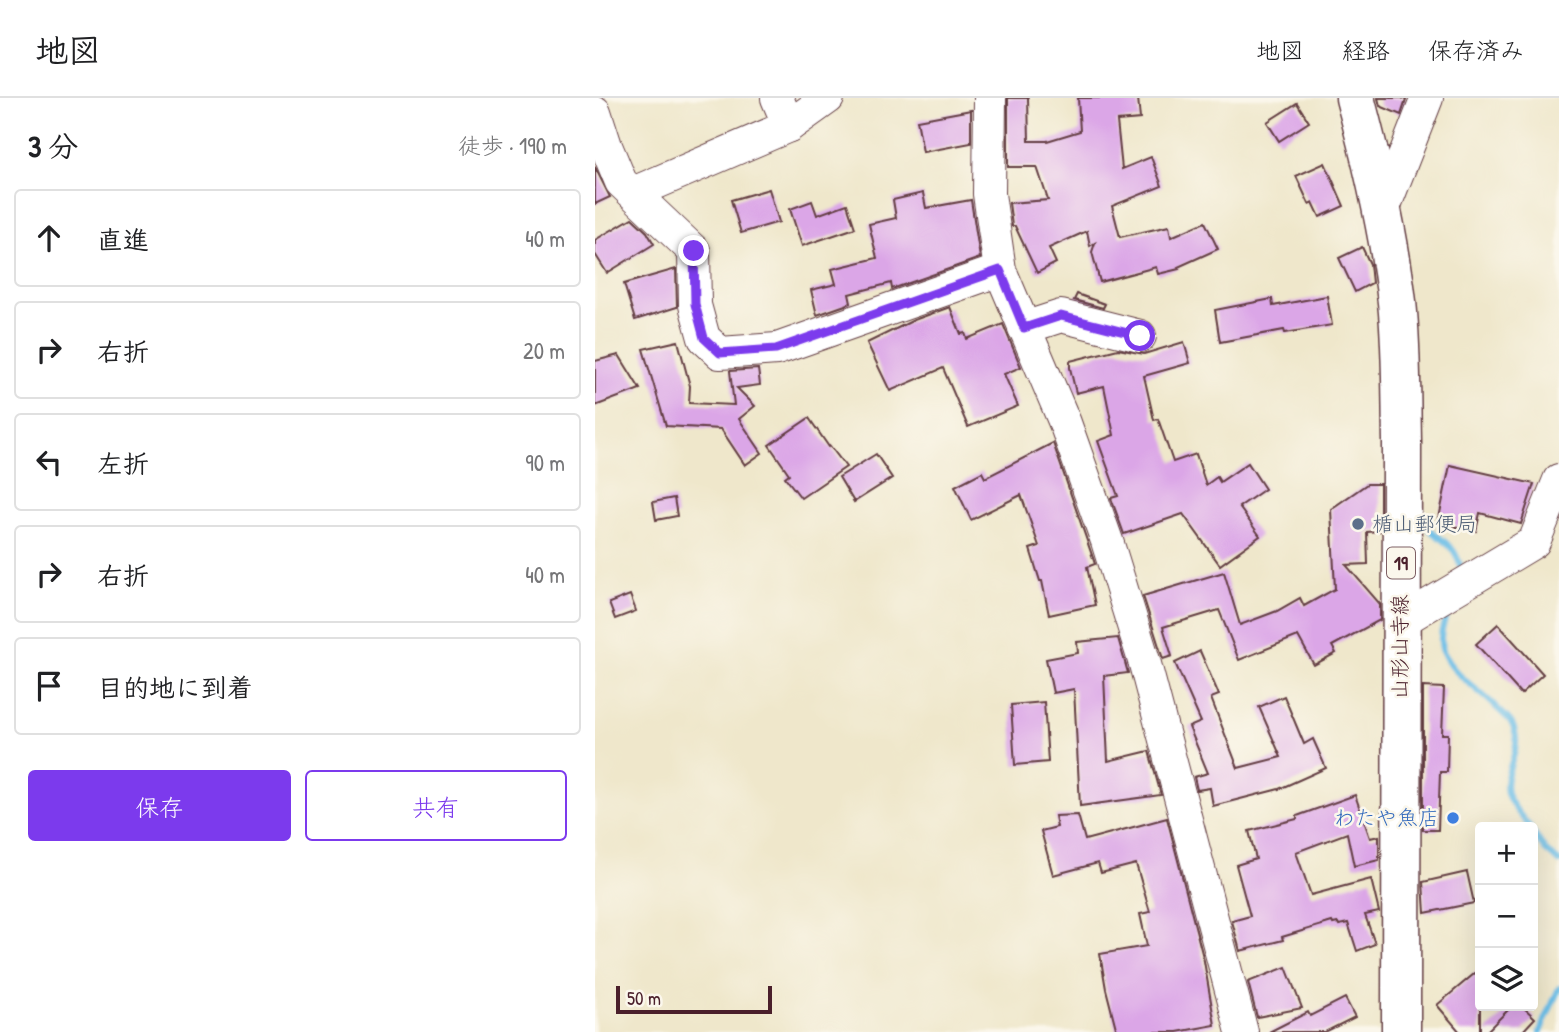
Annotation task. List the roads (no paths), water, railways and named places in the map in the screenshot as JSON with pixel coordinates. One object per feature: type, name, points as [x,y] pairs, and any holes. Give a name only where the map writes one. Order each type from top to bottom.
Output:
[{"type":"main road","name":"山形山寺線","points":[[1355,98],[1373,165],[1382,213],[1397,306],[1400,353],[1401,1032]]},
{"type":"lane","points":[[633,193],[783,112],[828,98]]},
{"type":"lane","points":[[990,98],[989,194],[1000,270],[1065,423],[1107,541],[1145,664],[1242,1032]]},
{"type":"lane","points":[[1382,213],[1427,98]]},
{"type":"lane","points":[[595,112],[621,182],[694,251],[695,304],[704,338],[720,353],[776,349],[1000,270]]},
{"type":"lane","points":[[1024,328],[1061,316],[1140,336]]},
{"type":"lane","points":[[1400,622],[1534,542],[1559,480]]},
{"type":"waterway","points":[[1421,510],[1429,528],[1455,552],[1463,573]]},
{"type":"waterway","points":[[1453,605],[1444,622],[1442,650],[1457,672],[1512,724],[1516,743],[1506,787],[1512,804],[1526,822]]},
{"type":"waterway","points":[[1538,840],[1559,862]]},
{"type":"waterway","points":[[1540,1032],[1559,988]]},
{"type":"place","name":"楯山郵便局","points":[[1358,524]]},
{"type":"place","name":"わたや魚店","points":[[1453,818]]}]
